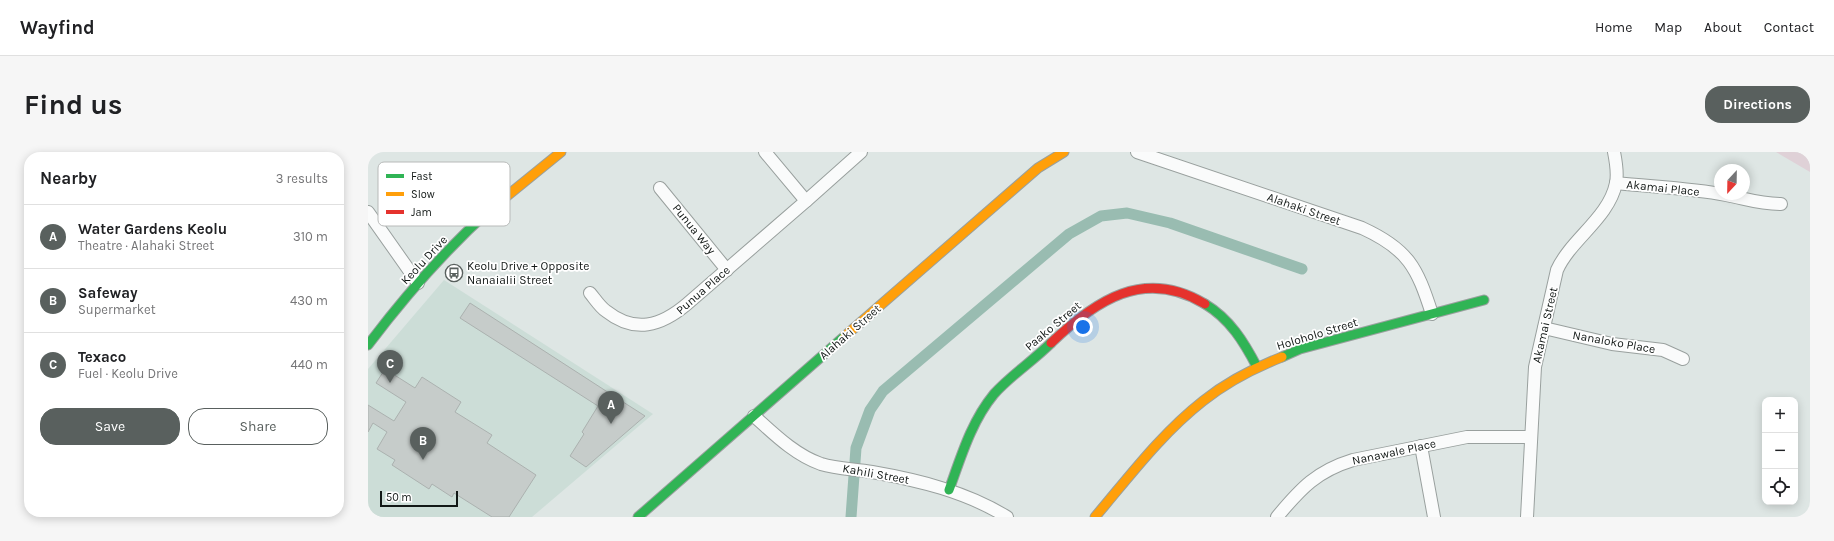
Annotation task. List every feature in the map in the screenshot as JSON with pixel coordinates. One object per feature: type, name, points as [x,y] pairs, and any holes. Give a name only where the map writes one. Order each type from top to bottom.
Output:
[{"type":"street","name":"Keolu Drive","points":[[510,193],[560,152]]},
{"type":"street","points":[[765,152],[806,200]]},
{"type":"street","name":"Punua Place","points":[[590,293],[604,311],[618,319],[632,324],[653,323],[671,317],[727,270],[861,152]]},
{"type":"street","name":"Alahaki Street","points":[[638,517],[1038,168],[1064,152]]},
{"type":"street","name":"Alahaki Street","points":[[1137,152],[1362,228],[1380,237],[1396,247],[1417,272],[1432,314]]},
{"type":"street","name":"Akamai Street","points":[[1527,517],[1535,367],[1557,270],[1563,257],[1602,212],[1616,183],[1614,152]]},
{"type":"street","name":"Akamai Place","points":[[1616,183],[1727,195],[1761,204],[1781,204]]},
{"type":"street","name":"Punua Way","points":[[660,188],[727,270]]},
{"type":"street","points":[[368,212],[418,283]]},
{"type":"street","name":"Keolu Drive","points":[[368,345],[418,283],[474,226]]},
{"type":"street","name":"Paako Street","points":[[949,490],[972,428],[997,390],[1082,316],[1107,299],[1125,292],[1142,289],[1164,289],[1201,301],[1225,318],[1238,334],[1257,367]]},
{"type":"street","name":"Holoholo Street","points":[[1095,517],[1161,440],[1180,421],[1213,394],[1257,367],[1300,349],[1484,300]]},
{"type":"street","name":"Nanaloko Place","points":[[1544,328],[1612,344],[1662,350],[1683,359]]},
{"type":"street","name":"Kahili Street","points":[[754,416],[787,445],[805,457],[835,467],[871,472],[949,490],[980,503],[1007,517]]},
{"type":"street","name":"Nanawale Place","points":[[1277,517],[1305,485],[1336,465],[1467,437],[1531,437]]},
{"type":"street","points":[[1421,446],[1434,517]]},
{"type":"shaded area","points":[[1776,152],[1810,152],[1810,172]]},
{"type":"shaded area","points":[[444,280],[653,414],[532,517],[368,517],[368,369]]},
{"type":"building","points":[[470,303],[645,416],[586,467],[570,456],[584,434],[582,432],[598,406],[460,318]]},
{"type":"building","points":[[385,369],[415,388],[422,377],[461,402],[455,412],[492,435],[487,443],[536,475],[509,517],[492,517],[454,493],[452,497],[432,484],[429,489],[392,465],[395,460],[377,449],[387,432],[373,423],[368,432],[368,405],[394,421],[406,402],[376,383]]},
{"type":"waterway","points":[[851,517],[856,448],[870,410],[883,391],[1069,234],[1101,216],[1127,213],[1170,223],[1302,269]]},
{"type":"traffic: fast","points":[[368,345],[426,274],[473,226]]},
{"type":"traffic: fast","points":[[1282,357],[1300,349],[1484,300]]},
{"type":"traffic: fast","points":[[1205,304],[1222,317],[1236,332],[1257,367]]},
{"type":"traffic: fast","points":[[638,517],[845,336]]},
{"type":"traffic: fast","points":[[949,490],[967,440],[986,405],[1001,387],[1051,343]]},
{"type":"traffic: slow","points":[[510,194],[561,152]]},
{"type":"traffic: slow","points":[[845,336],[1038,168],[1064,152]]},
{"type":"traffic: slow","points":[[1095,517],[1159,442],[1173,427],[1203,401],[1231,382],[1282,357]]},
{"type":"traffic: jam","points":[[1051,343],[1085,314],[1103,302],[1122,294],[1141,289],[1161,289],[1183,293],[1205,304]]},
{"type":"place","name":"Keolu Drive + Opposite Nanaialii Street","points":[[454,273]]},
{"type":"place","name":"Texaco","points":[[390,383]]},
{"type":"place","name":"Water Gardens Keolu","points":[[611,424]]},
{"type":"place","name":"Safeway","points":[[423,460]]}]
